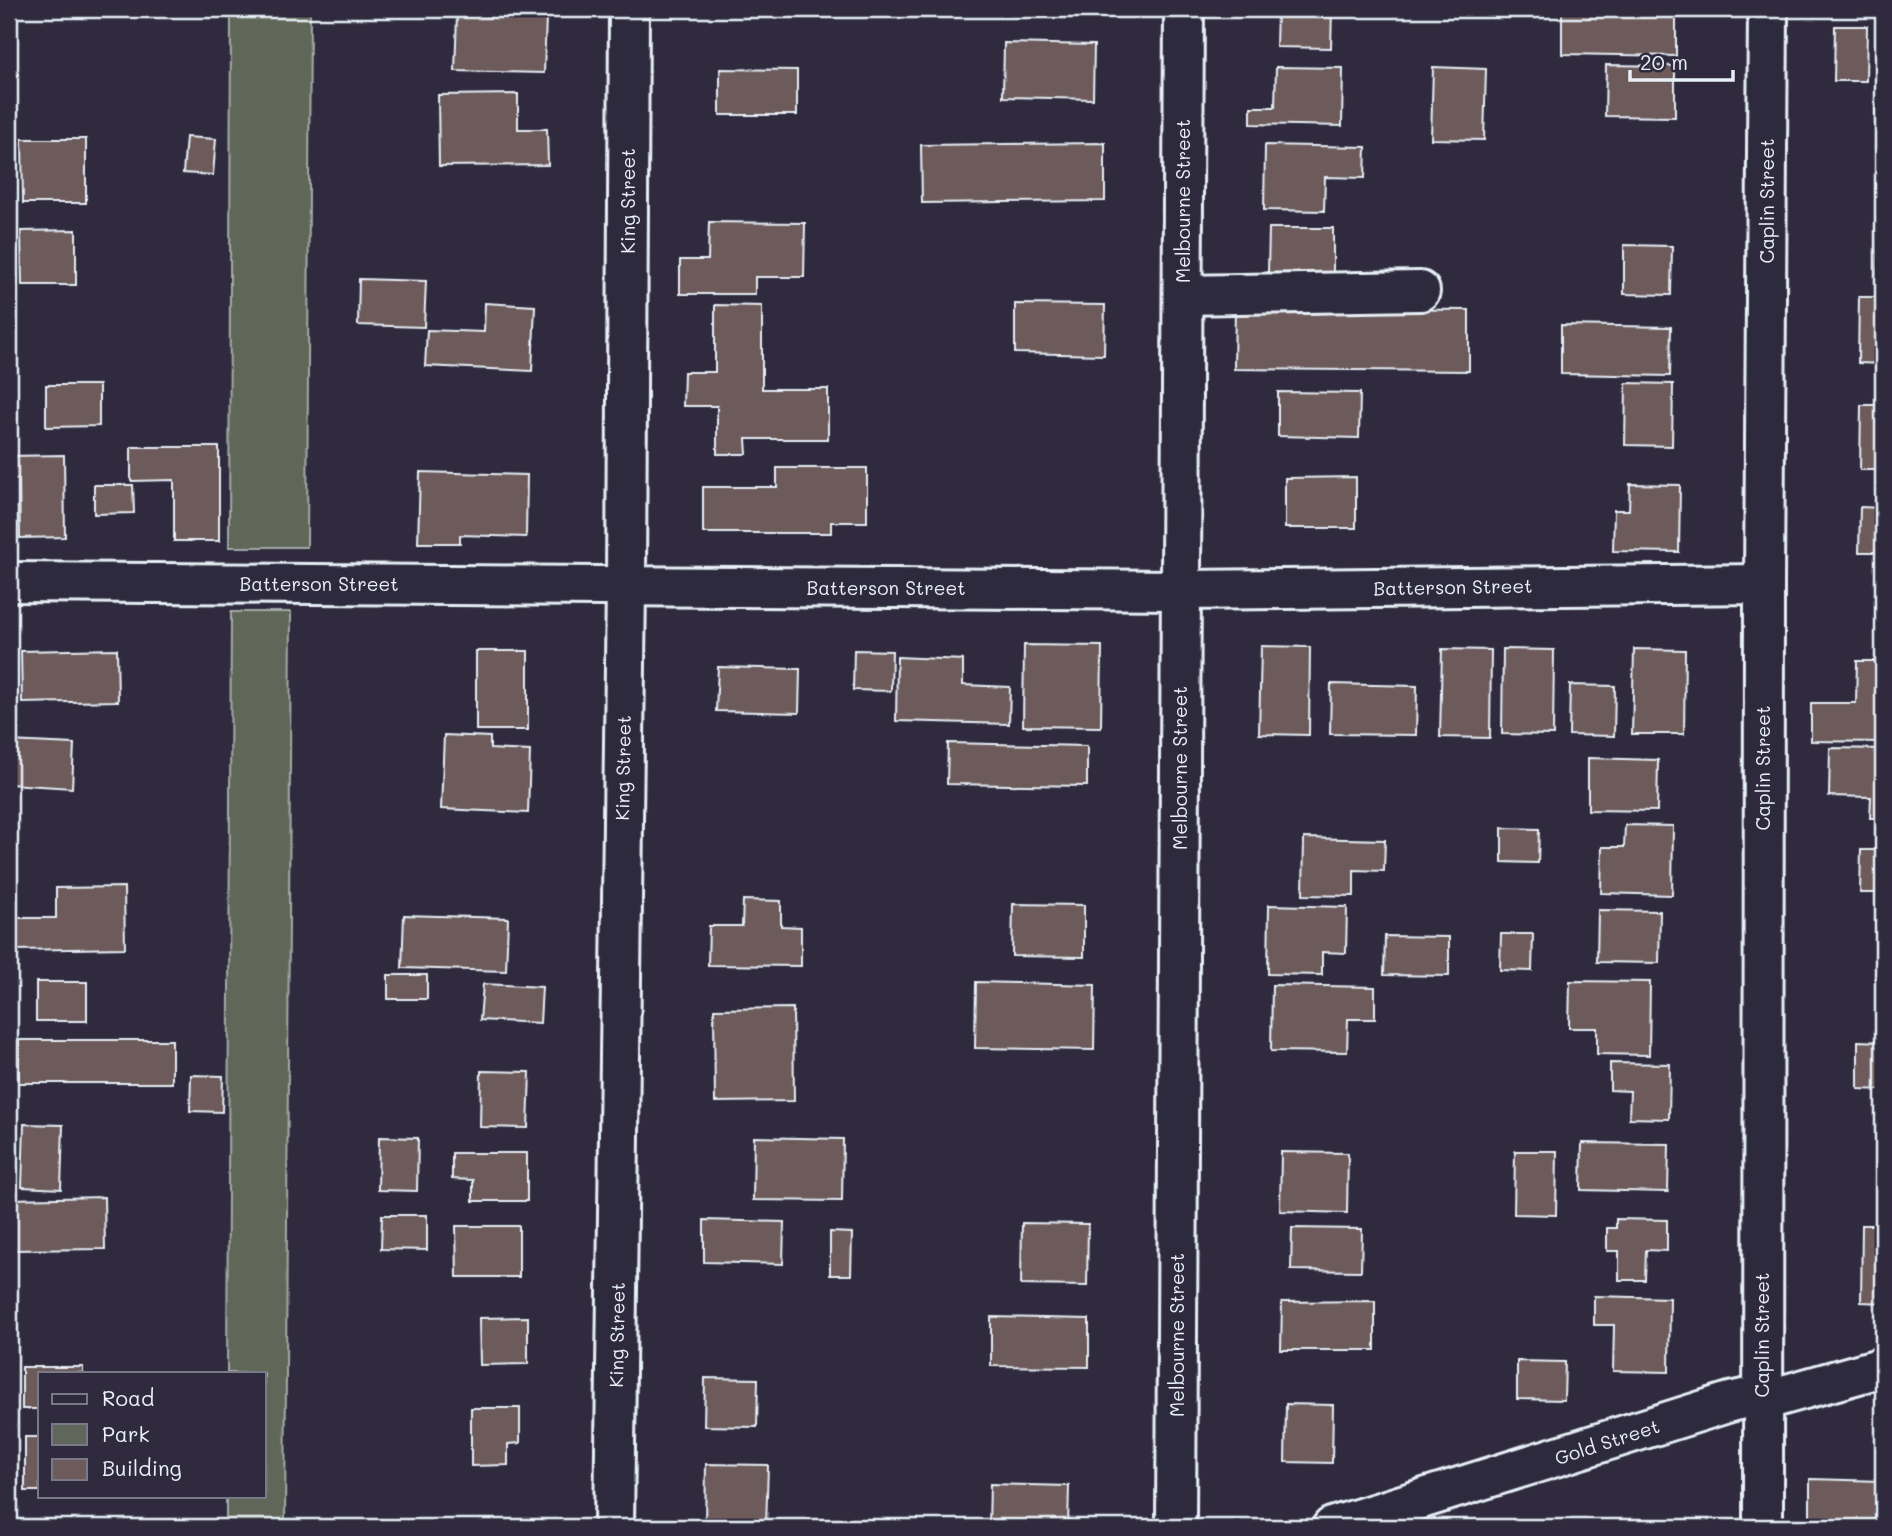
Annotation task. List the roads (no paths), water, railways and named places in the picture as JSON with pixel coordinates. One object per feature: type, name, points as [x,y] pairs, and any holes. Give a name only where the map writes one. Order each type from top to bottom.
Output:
[{"type":"street","name":"King Street","points":[[614,1527],[626,586],[629,9]]},
{"type":"street","name":"Melbourne Street","points":[[1176,1527],[1184,9]]},
{"type":"street","name":"Caplin Street","points":[[1763,1527],[1764,584],[1769,9]]},
{"type":"street","points":[[1183,295],[1420,291]]},
{"type":"street","name":"Batterson Street","points":[[9,582],[1182,590],[1764,584]]},
{"type":"street","name":"Gold Street","points":[[1332,1527],[1730,1402],[1748,1398],[1762,1401],[1883,1367]]}]
